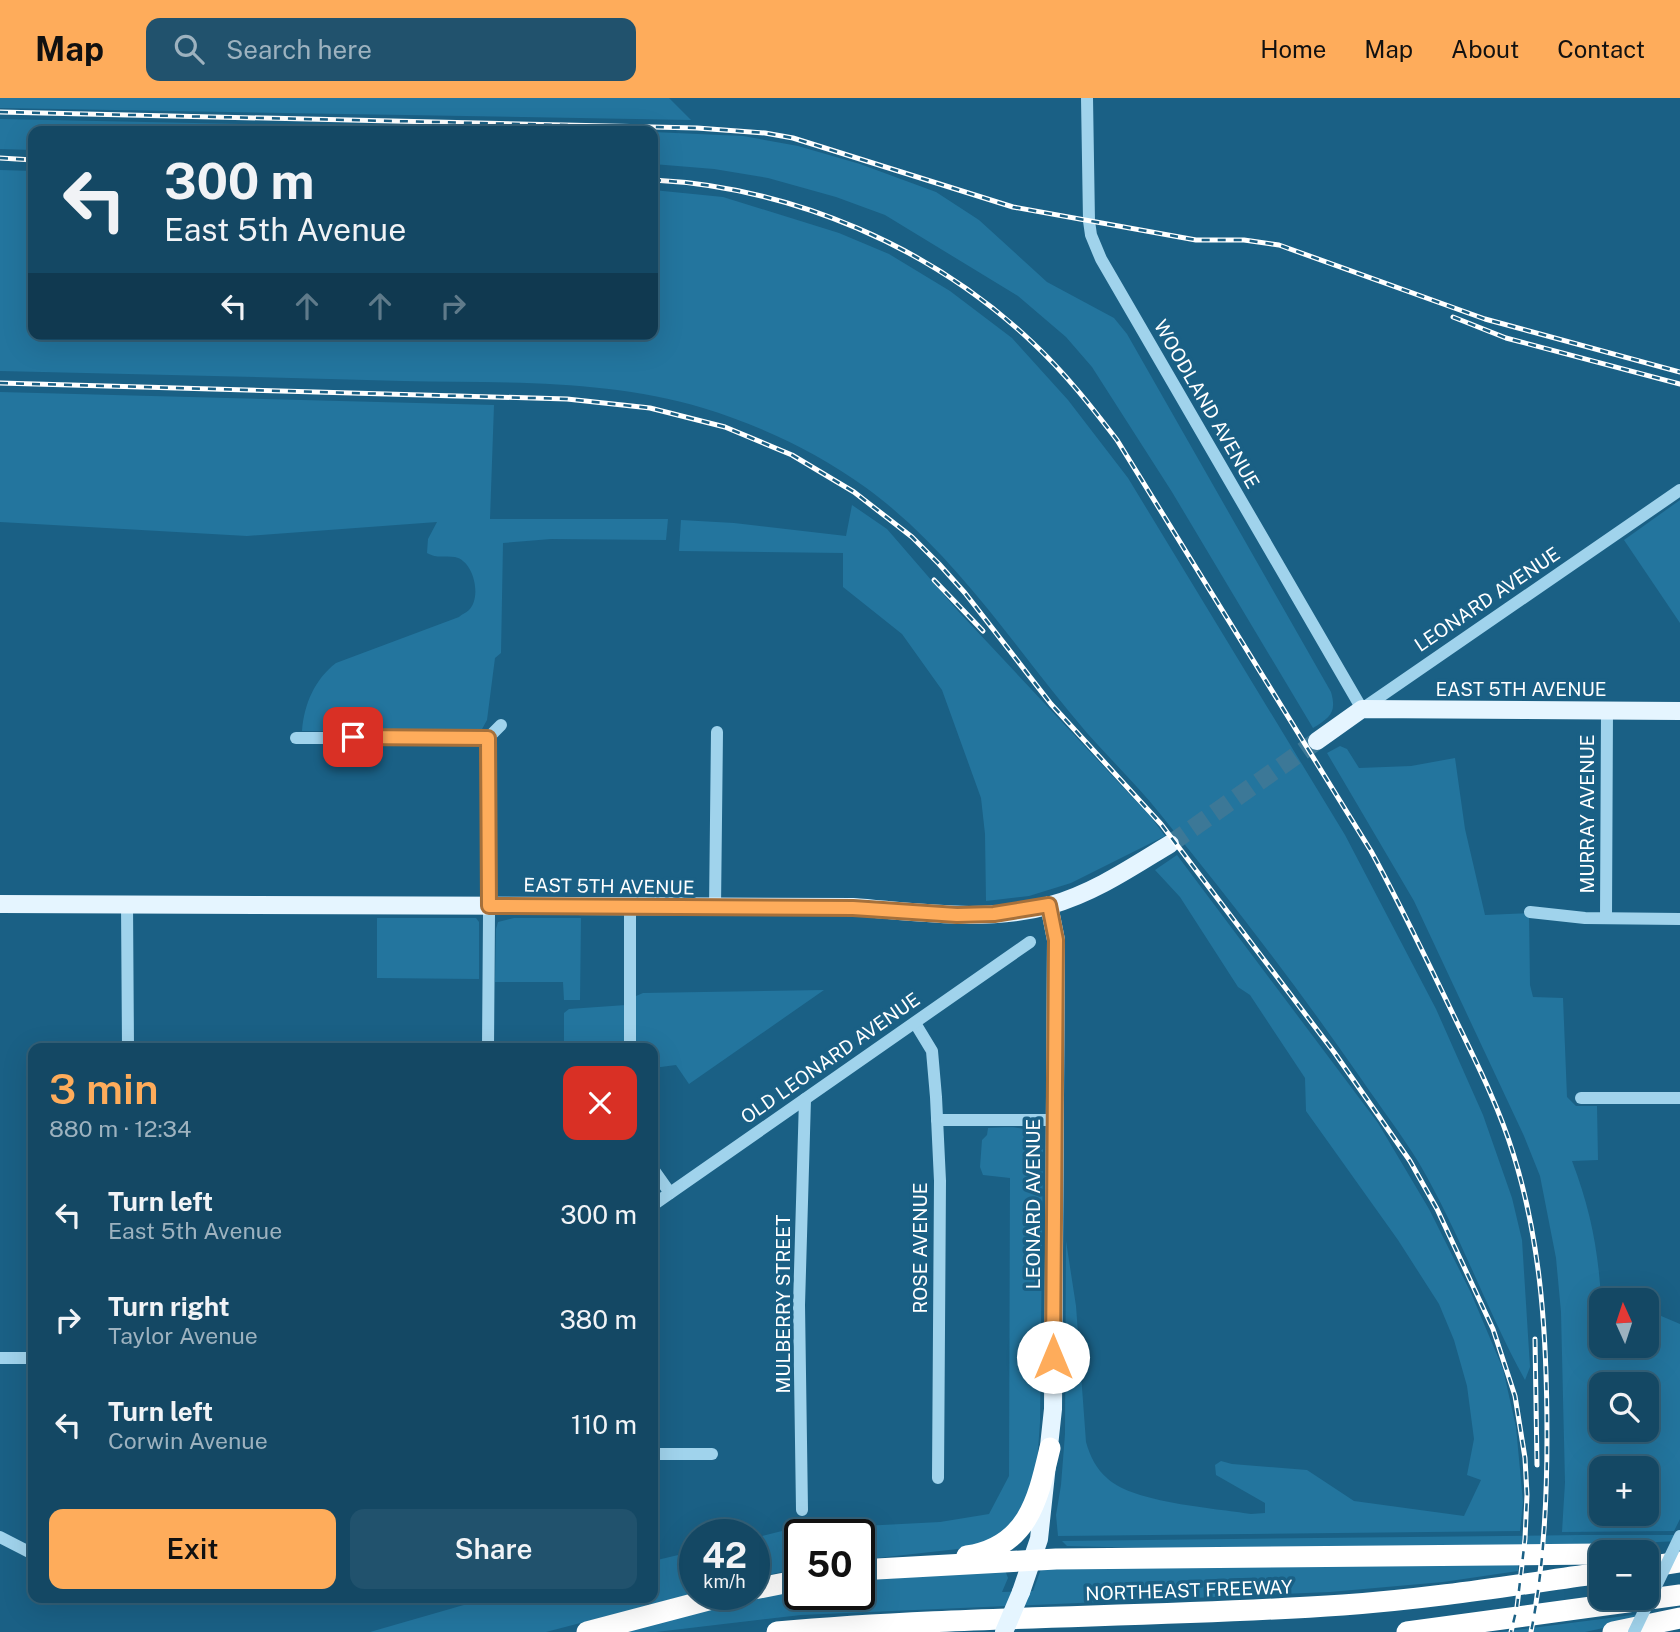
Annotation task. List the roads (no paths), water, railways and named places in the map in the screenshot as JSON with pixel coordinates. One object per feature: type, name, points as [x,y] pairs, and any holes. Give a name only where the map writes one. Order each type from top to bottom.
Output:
[{"type":"highway","points":[[882,1569],[976,1555],[1007,1539],[1017,1531],[1033,1508],[1039,1495],[1050,1448]]},
{"type":"highway","points":[[1659,1553],[1680,1552]]},
{"type":"highway","points":[[875,1569],[1056,1559],[1589,1554]]},
{"type":"highway","points":[[1659,1565],[1680,1562]]},
{"type":"highway","name":"NORTHEAST FREEWAY","points":[[777,1632],[1345,1605],[1471,1592],[1589,1575]]},
{"type":"highway","points":[[1408,1632],[1680,1595]]},
{"type":"highway","points":[[587,1632],[679,1608]]},
{"type":"highway","points":[[1613,1632],[1680,1618]]},
{"type":"main road","name":"EAST 5TH AVENUE","points":[[1362,709],[1680,711]]},
{"type":"main road","name":"LEONARD AVENUE","points":[[1317,741],[1362,709]]},
{"type":"main road","points":[[1049,905],[1092,889],[1170,844]]},
{"type":"main road","name":"EAST 5TH AVENUE","points":[[0,904],[853,908],[957,915],[994,914],[1049,905]]},
{"type":"main road","name":"LEONARD AVENUE","points":[[1004,1632],[1033,1562],[1039,1539],[1053,1409],[1056,940],[1049,905]]},
{"type":"street","name":"WOODLAND AVENUE","points":[[1087,98],[1088,221],[1101,259],[1362,709]]},
{"type":"street","name":"LEONARD AVENUE","points":[[1362,709],[1680,491]]},
{"type":"street","name":"MURRAY AVENUE","points":[[1606,918],[1607,711]]},
{"type":"street","points":[[296,738],[488,738],[501,725]]},
{"type":"street","points":[[715,908],[717,732]]},
{"type":"street","points":[[488,738],[488,1043]]},
{"type":"street","points":[[127,904],[128,1043]]},
{"type":"street","points":[[630,907],[630,1043]]},
{"type":"street","points":[[1530,912],[1606,918],[1680,919]]},
{"type":"street","name":"OLD LEONARD AVENUE","points":[[658,1202],[1030,942]]},
{"type":"street","name":"ROSE AVENUE","points":[[915,1023],[932,1051],[937,1120],[940,1209],[938,1478]]},
{"type":"street","points":[[1581,1098],[1680,1098]]},
{"type":"street","name":"MULBERRY STREET","points":[[802,1510],[799,1305],[805,1099]]},
{"type":"street","points":[[937,1120],[1054,1120]]},
{"type":"street","points":[[658,1176],[670,1193]]},
{"type":"street","points":[[0,1358],[28,1358]]},
{"type":"street","points":[[658,1454],[712,1454]]},
{"type":"street","points":[[1634,1632],[1680,1536]]},
{"type":"street","points":[[0,1537],[28,1551]]},
{"type":"tunnel","points":[[1170,844],[1317,741]]},
{"type":"railway","points":[[0,112],[610,126]]},
{"type":"railway","points":[[658,127],[765,133],[793,138],[1013,207],[1196,240],[1244,240],[1279,245],[1485,319],[1680,372]]},
{"type":"railway","points":[[0,158],[28,160]]},
{"type":"railway","points":[[658,180],[705,185],[757,195],[808,209],[857,228],[905,251],[951,278],[1033,343],[1067,378],[1117,440],[1371,851],[1423,951],[1493,1099],[1513,1153],[1531,1223],[1544,1329],[1547,1437],[1544,1535],[1531,1632]]},
{"type":"railway","points":[[1453,317],[1506,338],[1680,384]]},
{"type":"railway","points":[[0,383],[567,399],[650,408],[725,427],[792,455],[854,492],[912,537],[965,593],[1051,704],[1161,824],[1334,1052],[1410,1161],[1437,1209],[1493,1329],[1515,1396],[1525,1458],[1527,1495],[1525,1539],[1517,1607],[1511,1632]]},
{"type":"railway","points":[[934,580],[983,631]]},
{"type":"railway","points":[[1535,1339],[1537,1465]]}]
